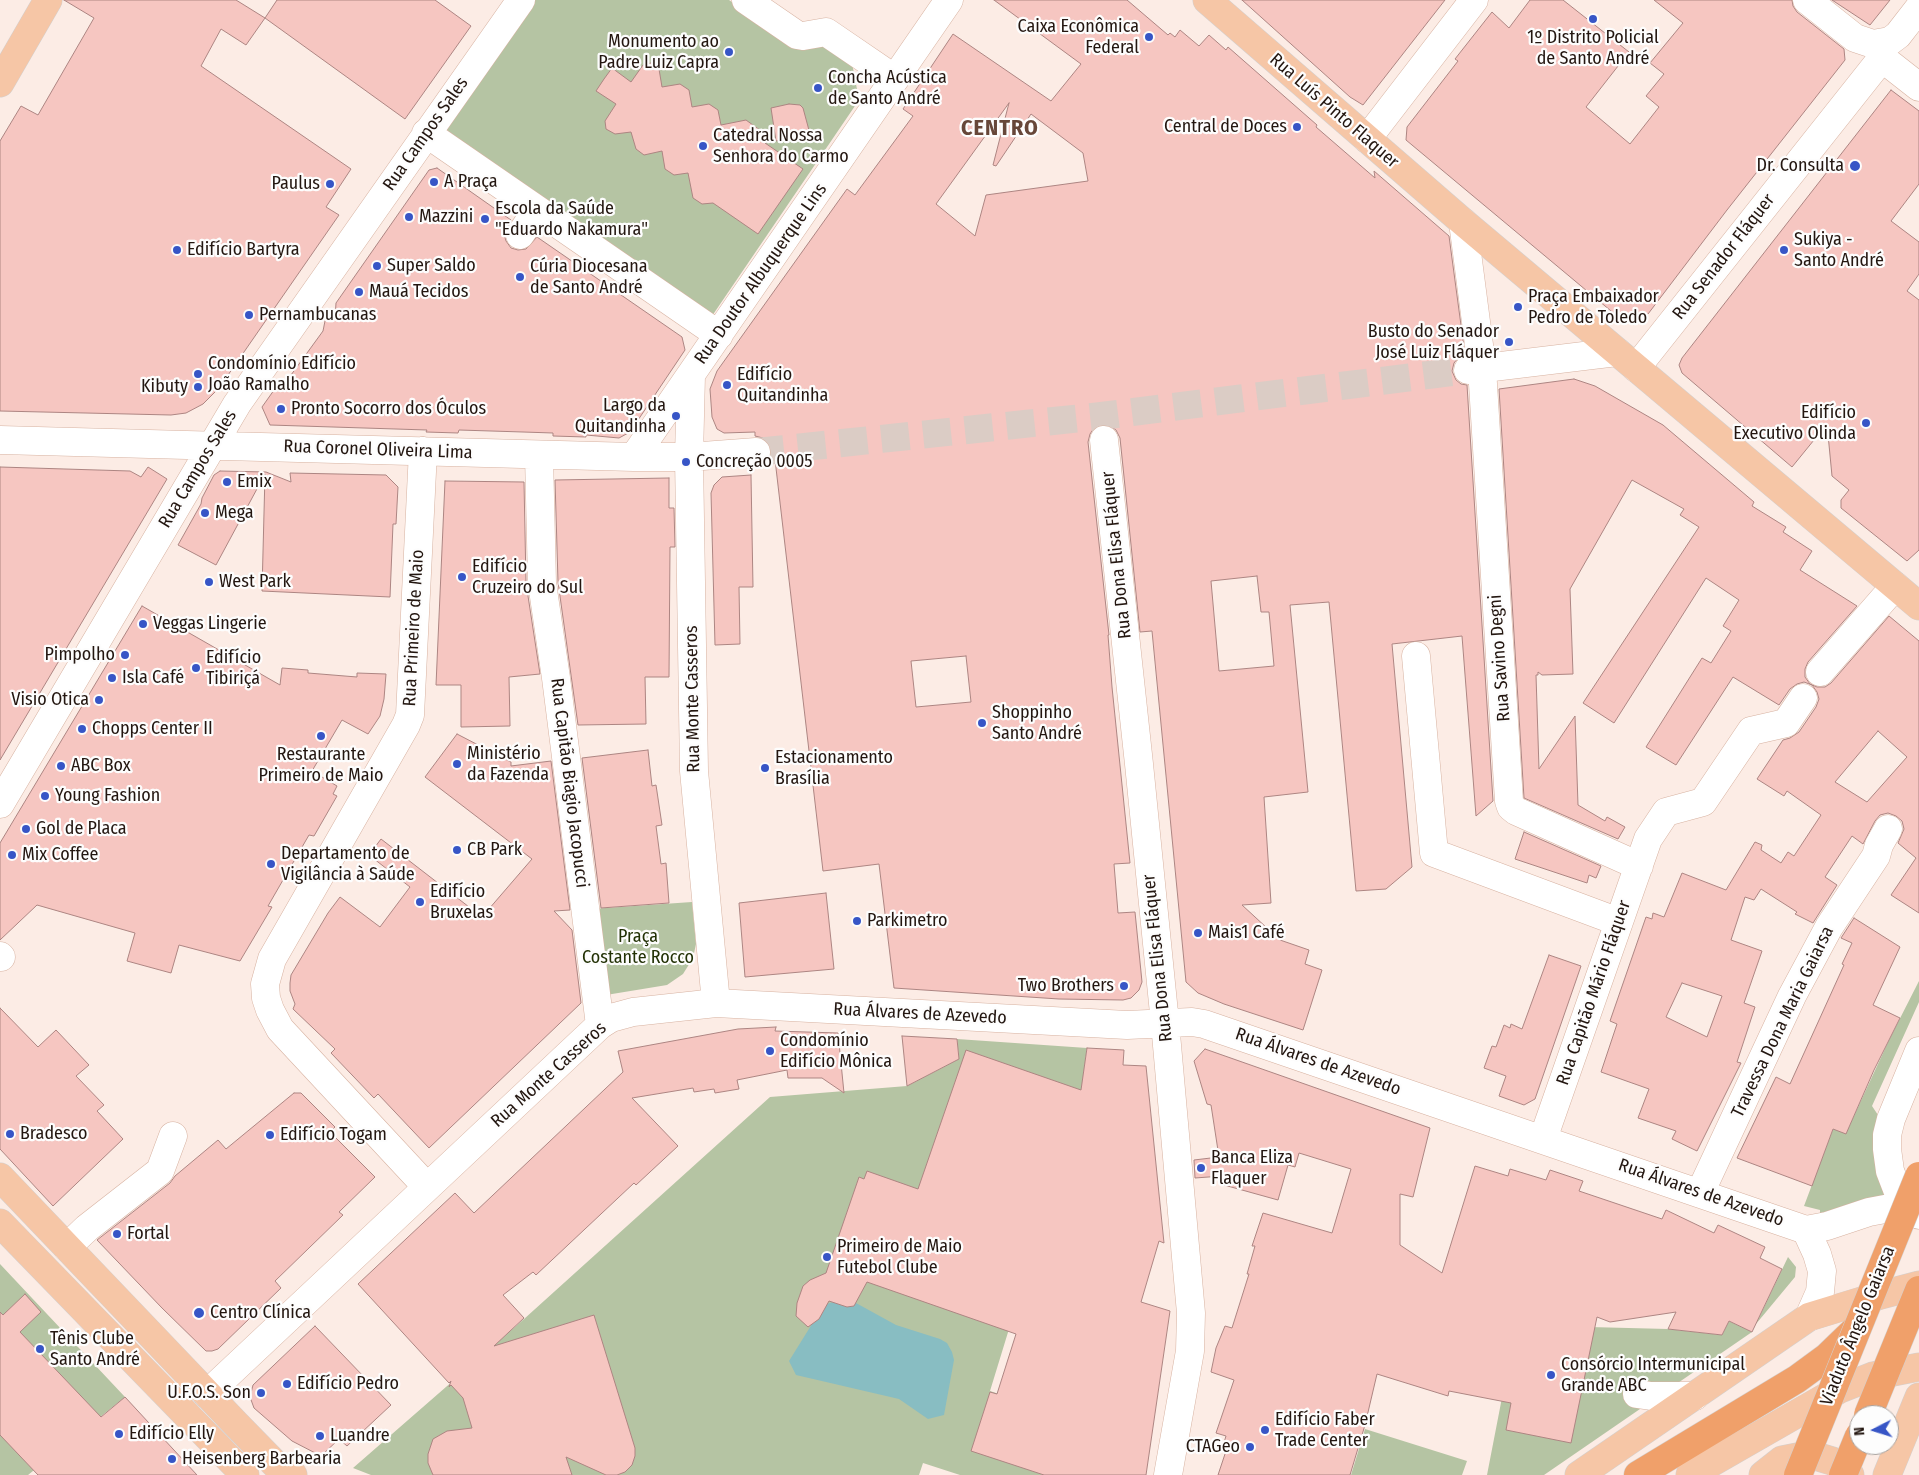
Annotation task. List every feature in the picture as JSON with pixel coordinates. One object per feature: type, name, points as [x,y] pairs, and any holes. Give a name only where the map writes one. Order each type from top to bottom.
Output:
[{"type":"highway","name":"Viaduto Ângelo Gaiarsa","points":[[1798,1475],[1919,1176]]},
{"type":"highway","points":[[1872,1405],[1919,1290]]},
{"type":"highway","points":[[1638,1475],[1803,1375],[1827,1358],[1856,1329]]},
{"type":"highway","points":[[1843,1475],[1851,1455]]},
{"type":"main road","points":[[0,83],[48,0]]},
{"type":"main road","name":"Rua Luís Pinto Flaquer","points":[[1207,0],[1463,222]]},
{"type":"main road","points":[[1463,222],[1911,596]]},
{"type":"main road","points":[[0,1177],[276,1465],[293,1475]]},
{"type":"main road","points":[[0,1223],[245,1475]]},
{"type":"main road","points":[[1579,1475],[1809,1317],[1919,1285]]},
{"type":"main road","points":[[1690,1475],[1832,1393],[1856,1382],[1892,1371],[1919,1366]]},
{"type":"main road","points":[[1887,1475],[1919,1396]]},
{"type":"main road","points":[[1763,1475],[1782,1460],[1812,1455],[1832,1461],[1841,1466],[1850,1475]]},
{"type":"street","points":[[746,0],[797,35],[803,36],[826,32],[888,90]]},
{"type":"street","name":"Rua Doutor Albuquerque Lins","points":[[691,374],[949,0]]},
{"type":"street","points":[[1367,139],[1474,0]]},
{"type":"street","points":[[1806,0],[1856,38],[1873,44],[1919,87]]},
{"type":"street","name":"Rua Campos Sales","points":[[0,804],[212,445],[250,385],[426,134],[508,4]]},
{"type":"street","name":"Rua Senador Fláquer","points":[[1626,360],[1919,8]]},
{"type":"street","points":[[426,134],[719,335]]},
{"type":"street","points":[[520,235],[537,210]]},
{"type":"street","points":[[1463,222],[1475,369],[1626,360]]},
{"type":"street","name":"Rua Savino Degni","points":[[1475,369],[1510,807],[1642,857]]},
{"type":"street","points":[[689,456],[691,374]]},
{"type":"street","points":[[634,457],[691,374]]},
{"type":"street","name":"Rua Coronel Oliveira Lima","points":[[0,440],[423,451],[539,468],[634,457],[756,452]]},
{"type":"street","name":"Rua Dona Elisa Fláquer","points":[[1104,440],[1140,764],[1165,1023],[1192,1338],[1168,1475]]},
{"type":"street","name":"Rua Primeiro de Maio","points":[[423,451],[410,716],[272,958],[265,984],[266,998],[270,1010],[280,1028],[428,1187]]},
{"type":"street","name":"Rua Monte Casseros","points":[[207,1394],[600,1025],[612,1018],[633,1012],[716,1003],[694,771],[689,456]]},
{"type":"street","name":"Rua Capitão Biagio Jacopucci","points":[[539,468],[542,583],[556,678],[600,1025]]},
{"type":"street","points":[[1820,672],[1911,596]]},
{"type":"street","points":[[1416,656],[1434,853],[1619,922]]},
{"type":"street","name":"Rua Capitão Mário Fláquer","points":[[1543,1139],[1648,839],[1666,812],[1703,802],[1751,731],[1786,723],[1803,698]]},
{"type":"street","name":"Travessa Dona Maria Gaiarsa","points":[[1700,1193],[1792,996],[1829,927],[1876,856],[1879,845],[1888,829]]},
{"type":"street","name":"Rua Álvares de Azevedo","points":[[716,1003],[1127,1025],[1192,1022],[1204,1024],[1806,1230],[1817,1254],[1822,1271],[1820,1292],[1809,1317]]},
{"type":"street","points":[[1912,1210],[1900,1197],[1890,1171],[1887,1135],[1895,1107],[1919,1051]]},
{"type":"street","points":[[67,1247],[87,1228],[160,1171],[173,1136]]},
{"type":"street","points":[[1806,1230],[1827,1226],[1869,1212],[1912,1210]]},
{"type":"street","points":[[1892,1371],[1919,1360]]},
{"type":"street","points":[[1636,1394],[1696,1396]]},
{"type":"green space","points":[[532,0],[729,0],[797,47],[823,42],[852,63],[859,100],[712,316],[441,130]]},
{"type":"green space","name":"Praça Costante Rocco","points":[[692,902],[696,944],[693,958],[683,974],[667,985],[606,995],[591,909]]},
{"type":"green space","points":[[1919,981],[1919,1002],[1872,1106],[1878,1115],[1876,1128],[1891,1194],[1820,1214],[1820,1210],[1804,1206],[1833,1129],[1846,1133]]},
{"type":"green space","name":"Primeiro de Maio Futebol Clube","points":[[957,1039],[1087,1048],[1081,1094],[990,1391],[1040,1408],[1044,1475],[960,1475],[923,1463],[919,1475],[371,1475],[353,1468],[524,1319],[770,1097],[907,1086],[959,1059]]},
{"type":"green space","points":[[1788,1257],[1796,1267],[1795,1277],[1756,1324]]},
{"type":"green space","name":"Tênis Clube Santo André","points":[[0,1264],[125,1397],[28,1475],[0,1475]]},
{"type":"green space","points":[[1518,1315],[1589,1327],[1668,1329],[1722,1335],[1729,1321],[1752,1332],[1544,1475],[1487,1475]]},
{"type":"green space","points":[[1365,1429],[1467,1461],[1462,1475],[1351,1475]]},
{"type":"water","points":[[833,1302],[847,1307],[856,1303],[896,1325],[947,1343],[954,1360],[944,1415],[928,1419],[899,1399],[796,1375],[789,1361],[812,1324],[819,1319],[827,1304]]},
{"type":"building","points":[[64,0],[236,0],[265,18],[246,45],[221,29],[201,66],[351,169],[326,207],[339,215],[219,388],[203,404],[186,413],[171,415],[0,411],[0,141],[21,106],[38,115],[94,18]]},
{"type":"building","points":[[277,0],[435,0],[471,26],[405,119],[265,18]]},
{"type":"building","points":[[994,0],[1127,0],[1168,35],[1170,33],[1175,37],[1180,30],[1199,46],[1209,35],[1226,50],[1228,47],[1375,178],[1374,171],[1449,236],[1465,355],[1458,358],[1454,363],[1452,371],[1456,380],[1461,384],[1467,385],[1493,801],[1476,816],[1462,636],[1392,644],[1412,867],[1386,889],[1356,891],[1329,602],[1290,605],[1308,792],[1264,797],[1271,903],[1242,905],[1280,940],[1309,950],[1305,964],[1322,970],[1303,1030],[1224,1004],[1198,993],[1186,982],[1152,631],[1140,632],[1120,438],[1116,430],[1110,426],[1102,425],[1094,428],[1088,442],[1109,635],[1112,687],[1130,863],[1114,864],[1118,913],[1135,912],[1142,982],[1139,990],[1131,998],[1123,1000],[1059,999],[894,988],[879,864],[823,871],[774,451],[772,451],[769,444],[763,438],[755,436],[755,432],[724,433],[717,429],[712,417],[710,389],[717,371],[847,189],[855,195],[913,116],[903,109],[953,34],[1051,101],[1081,64]],"holes":[[[1009,103],[993,165],[996,166],[1031,114],[1083,153],[1088,181],[986,195],[975,236],[936,204]],[[1257,576],[1261,612],[1269,612],[1274,666],[1219,671],[1211,581]],[[966,656],[971,702],[916,707],[911,661]]]},
{"type":"building","points":[[1242,0],[1445,0],[1363,105],[1350,97]]},
{"type":"building","points":[[1530,0],[1563,0],[1629,52],[1586,107],[1630,144],[1659,107],[1646,96],[1664,74],[1650,63],[1683,23],[1654,0],[1792,0],[1797,12],[1844,49],[1845,60],[1648,314],[1623,321],[1406,140],[1407,127],[1458,61],[1455,59],[1492,12],[1509,28]]},
{"type":"building","points":[[1832,0],[1890,0],[1870,25]]},
{"type":"building","name":"Catedral Nossa Senhora do Carmo","points":[[651,63],[659,69],[662,87],[680,84],[689,90],[692,107],[709,104],[718,110],[721,125],[746,120],[775,141],[765,143],[803,169],[758,234],[713,203],[702,204],[693,198],[688,173],[674,175],[665,169],[662,151],[644,155],[636,149],[631,132],[615,134],[606,129],[605,121],[616,104],[596,91],[604,79],[612,68],[631,82],[643,65]]},
{"type":"building","points":[[1891,90],[1919,111],[1919,184],[1891,221],[1919,242],[1919,274],[1907,291],[1919,300],[1919,550],[1907,561],[1841,508],[1841,500],[1849,490],[1832,476],[1827,424],[1792,467],[1682,373],[1679,365],[1682,358]]},
{"type":"building","points":[[789,104],[800,105],[803,108],[810,134],[776,141],[771,108]]},
{"type":"building","points":[[437,168],[511,220],[504,234],[511,248],[518,250],[526,249],[537,237],[682,337],[685,350],[630,432],[619,438],[586,435],[586,437],[553,436],[553,433],[459,430],[458,433],[426,432],[427,430],[270,425],[262,407],[279,383],[283,386],[323,331],[326,316],[335,318],[336,303],[429,170]]},
{"type":"building","points":[[1574,379],[1595,386],[1663,425],[1754,502],[1752,506],[1786,527],[1783,532],[1812,551],[1800,570],[1857,606],[1808,662],[1805,669],[1805,677],[1810,684],[1817,687],[1825,687],[1831,683],[1889,616],[1919,641],[1919,913],[1891,895],[1916,858],[1898,843],[1904,829],[1902,821],[1888,813],[1880,815],[1875,821],[1863,844],[1852,836],[1825,877],[1837,885],[1813,923],[1795,914],[1797,912],[1761,889],[1754,900],[1745,897],[1731,940],[1762,951],[1744,1003],[1755,1007],[1737,1062],[1741,1063],[1697,1151],[1672,1139],[1676,1131],[1638,1118],[1649,1089],[1601,1072],[1617,1024],[1610,1021],[1646,917],[1652,919],[1653,913],[1664,917],[1682,873],[1726,890],[1755,842],[1762,845],[1761,850],[1781,863],[1788,852],[1794,856],[1821,815],[1787,791],[1784,796],[1757,779],[1783,740],[1799,732],[1816,707],[1819,699],[1812,685],[1804,682],[1790,689],[1779,705],[1733,677],[1676,765],[1646,747],[1702,658],[1711,663],[1731,631],[1723,626],[1739,600],[1706,578],[1614,723],[1583,703],[1699,527],[1680,515],[1684,509],[1632,480],[1570,589],[1573,674],[1542,675],[1538,672],[1538,675],[1536,675],[1539,769],[1575,716],[1578,805],[1605,821],[1607,817],[1625,827],[1618,839],[1524,798],[1499,389]],"holes":[[[1878,731],[1907,757],[1867,802],[1835,782]],[[1682,983],[1722,996],[1707,1037],[1666,1017]]]},
{"type":"building","points":[[0,467],[130,471],[141,477],[148,467],[167,479],[0,760]]},
{"type":"building","points":[[220,471],[266,472],[291,482],[290,473],[386,475],[398,487],[396,524],[393,524],[390,597],[262,591],[265,474],[216,565],[178,545],[201,504],[202,498],[214,475]]},
{"type":"building","points":[[751,475],[753,587],[739,587],[740,644],[715,645],[711,493],[714,485],[722,477]]},
{"type":"building","points":[[669,478],[669,508],[674,508],[675,547],[670,547],[669,677],[645,677],[646,724],[578,725],[558,582],[555,480]]},
{"type":"building","points":[[445,481],[524,482],[526,583],[540,674],[509,677],[510,726],[461,727],[461,685],[436,685]]},
{"type":"building","points":[[142,606],[280,685],[282,668],[308,670],[308,673],[357,677],[357,673],[386,674],[384,699],[380,716],[368,734],[342,720],[312,771],[337,786],[333,794],[337,796],[314,836],[309,835],[268,906],[272,907],[240,961],[179,945],[171,973],[127,961],[135,933],[37,905],[0,940],[0,843]]},
{"type":"building","points":[[457,734],[511,762],[511,766],[551,761],[570,910],[554,911],[572,930],[581,1003],[429,1148],[378,1094],[374,1098],[331,1053],[335,1049],[293,1009],[295,1004],[290,991],[290,983],[291,975],[328,913],[340,897],[380,927],[410,887],[369,855],[381,839],[482,917],[532,859],[425,777]]},
{"type":"building","points":[[648,750],[652,786],[656,785],[662,825],[656,826],[661,864],[666,863],[669,903],[601,908],[582,758]]},
{"type":"building","points":[[1524,832],[1601,866],[1596,878],[1589,875],[1587,883],[1515,859]]},
{"type":"building","points":[[826,893],[834,969],[745,977],[739,903]]},
{"type":"building","points":[[1854,918],[1900,947],[1873,1005],[1900,1018],[1874,1070],[1846,1134],[1833,1129],[1812,1186],[1737,1158],[1776,1077],[1790,1084],[1844,965],[1842,964],[1852,943],[1841,938]]},
{"type":"building","points":[[1549,955],[1581,966],[1535,1099],[1524,1105],[1499,1096],[1506,1076],[1484,1068],[1492,1046],[1496,1047],[1504,1025],[1510,1028],[1511,1024],[1522,1029]]},
{"type":"building","points":[[0,1008],[38,1047],[56,1030],[89,1065],[76,1076],[104,1105],[97,1111],[123,1139],[53,1206],[0,1149]]},
{"type":"building","points":[[776,1027],[775,1031],[838,1033],[844,1093],[822,1078],[788,1078],[787,1070],[737,1080],[739,1089],[715,1093],[714,1089],[694,1092],[693,1088],[632,1098],[678,1146],[636,1185],[634,1183],[536,1275],[533,1272],[503,1295],[524,1318],[494,1346],[594,1315],[635,1448],[632,1465],[625,1472],[617,1475],[606,1475],[566,1457],[572,1475],[433,1475],[428,1463],[428,1454],[433,1439],[447,1431],[472,1428],[463,1398],[451,1385],[449,1387],[451,1381],[449,1383],[358,1284],[455,1193],[474,1213],[623,1072],[618,1051],[738,1029]]},
{"type":"building","points":[[902,1036],[957,1039],[959,1059],[907,1086]]},
{"type":"building","points":[[1087,1048],[1124,1050],[1123,1065],[1146,1066],[1164,1243],[1159,1241],[1141,1302],[1170,1311],[1146,1475],[1044,1475],[971,1451],[990,1392],[997,1394],[1016,1334],[867,1282],[854,1306],[847,1307],[829,1301],[819,1319],[808,1327],[796,1316],[797,1303],[803,1286],[810,1280],[826,1273],[859,1177],[864,1179],[867,1171],[918,1189],[966,1050],[1081,1090]]},
{"type":"building","points":[[1205,1049],[1430,1128],[1413,1197],[1400,1194],[1400,1245],[1442,1273],[1475,1166],[1508,1176],[1510,1169],[1546,1180],[1550,1170],[1583,1181],[1579,1191],[1662,1219],[1666,1210],[1714,1233],[1718,1225],[1765,1247],[1760,1258],[1782,1269],[1752,1332],[1729,1321],[1722,1335],[1668,1329],[1676,1312],[1610,1322],[1597,1317],[1571,1443],[1506,1430],[1511,1403],[1449,1391],[1448,1396],[1377,1374],[1365,1425],[1350,1475],[1218,1475],[1226,1451],[1222,1449],[1226,1436],[1216,1433],[1234,1380],[1211,1372],[1216,1348],[1225,1326],[1232,1328],[1249,1274],[1247,1274],[1255,1246],[1252,1246],[1263,1213],[1332,1233],[1351,1169],[1299,1153],[1295,1167],[1288,1165],[1278,1200],[1224,1185],[1222,1176],[1195,1178],[1194,1160],[1219,1157],[1211,1105],[1207,1104],[1194,1061]]},
{"type":"building","points":[[294,1093],[301,1093],[335,1127],[330,1132],[375,1177],[339,1212],[343,1215],[275,1281],[281,1288],[218,1349],[206,1351],[97,1240],[170,1183],[175,1176],[218,1140],[226,1149]]},
{"type":"building","points":[[25,1294],[41,1312],[20,1332],[101,1417],[125,1397],[197,1475],[38,1475],[0,1435],[0,1312],[3,1315]]},
{"type":"building","points":[[315,1326],[391,1405],[347,1446],[339,1439],[321,1456],[292,1441],[254,1408],[250,1397],[253,1385]]},
{"type":"tunnel","points":[[756,452],[1101,416],[1468,370]]},
{"type":"place","name":"1º Distrito Policial de Santo André","points":[[1593,19]]},
{"type":"place","name":"Caixa Econômica Federal","points":[[1149,37]]},
{"type":"place","name":"Monumento ao Padre Luiz Capra","points":[[729,52]]},
{"type":"place","name":"Concha Acústica de Santo André","points":[[818,88]]},
{"type":"place","name":"Central de Doces","points":[[1297,127]]},
{"type":"place","name":"Catedral Nossa Senhora do Carmo","points":[[703,146]]},
{"type":"place","name":"Dr. Consulta","points":[[1855,166]]},
{"type":"place","name":"A Praça","points":[[434,182]]},
{"type":"place","name":"Paulus","points":[[330,184]]},
{"type":"place","name":"Mazzini","points":[[409,217]]},
{"type":"place","name":"Escola da Saúde \"Eduardo Nakamura\"","points":[[485,219]]},
{"type":"place","name":"Edifício Bartyra","points":[[177,250]]},
{"type":"place","name":"Sukiya - Santo André","points":[[1784,250]]},
{"type":"place","name":"Super Saldo","points":[[377,266]]},
{"type":"place","name":"Cúria Diocesana de Santo André","points":[[520,277]]},
{"type":"place","name":"Mauá Tecidos","points":[[359,292]]},
{"type":"place","name":"Praça Embaixador Pedro de Toledo","points":[[1518,307]]},
{"type":"place","name":"Pernambucanas","points":[[249,315]]},
{"type":"place","name":"Busto do Senador José Luiz Fláquer","points":[[1509,342]]},
{"type":"place","name":"Condomínio Edifício João Ramalho","points":[[198,374]]},
{"type":"place","name":"Edifício Quitandinha","points":[[727,385]]},
{"type":"place","name":"Kibuty","points":[[198,387]]},
{"type":"place","name":"Pronto Socorro dos Óculos","points":[[281,409]]},
{"type":"place","name":"Largo da Quitandinha","points":[[676,416]]},
{"type":"place","name":"Edifício Executivo Olinda","points":[[1866,423]]},
{"type":"place","name":"Concreção 0005","points":[[686,462]]},
{"type":"place","name":"Emix","points":[[227,482]]},
{"type":"place","name":"Mega","points":[[205,513]]},
{"type":"place","name":"Edifício Cruzeiro do Sul","points":[[462,577]]},
{"type":"place","name":"West Park","points":[[209,582]]},
{"type":"place","name":"Veggas Lingerie","points":[[143,624]]},
{"type":"place","name":"Pimpolho","points":[[125,655]]},
{"type":"place","name":"Edifício Tibiriçá","points":[[196,668]]},
{"type":"place","name":"Isla Café","points":[[112,678]]},
{"type":"place","name":"Visio Otica","points":[[99,700]]},
{"type":"place","name":"Shoppinho Santo André","points":[[982,723]]},
{"type":"place","name":"Chopps Center II","points":[[82,729]]},
{"type":"place","name":"Restaurante Primeiro de Maio","points":[[321,736]]},
{"type":"place","name":"Ministério da Fazenda","points":[[457,764]]},
{"type":"place","name":"ABC Box","points":[[61,766]]},
{"type":"place","name":"Estacionamento Brasília","points":[[765,768]]},
{"type":"place","name":"Young Fashion","points":[[45,796]]},
{"type":"place","name":"Gol de Placa","points":[[26,829]]},
{"type":"place","name":"CB Park","points":[[457,850]]},
{"type":"place","name":"Mix Coffee","points":[[12,855]]},
{"type":"place","name":"Departamento de Vigilância à Saúde","points":[[271,864]]},
{"type":"place","name":"Edifício Bruxelas","points":[[420,902]]},
{"type":"place","name":"Parkimetro","points":[[857,921]]},
{"type":"place","name":"Mais1 Café","points":[[1198,933]]},
{"type":"place","name":"Two Brothers","points":[[1124,986]]},
{"type":"place","name":"Condomínio Edifício Mônica","points":[[770,1051]]},
{"type":"place","name":"Bradesco","points":[[10,1134]]},
{"type":"place","name":"Edifício Togam","points":[[270,1135]]},
{"type":"place","name":"Banca Eliza Flaquer","points":[[1201,1168]]},
{"type":"place","name":"Fortal","points":[[117,1234]]},
{"type":"place","name":"Primeiro de Maio Futebol Clube","points":[[827,1257]]},
{"type":"place","name":"Centro Clínica","points":[[199,1313]]},
{"type":"place","name":"Tênis Clube Santo André","points":[[40,1349]]},
{"type":"place","name":"Consórcio Intermunicipal Grande ABC","points":[[1551,1375]]},
{"type":"place","name":"Edifício Pedro","points":[[287,1384]]},
{"type":"place","name":"U.F.O.S. Son","points":[[261,1393]]},
{"type":"place","name":"Edifício Faber Trade Center","points":[[1265,1430]]},
{"type":"place","name":"Edifício Elly","points":[[119,1434]]},
{"type":"place","name":"Luandre","points":[[320,1436]]},
{"type":"place","name":"CTAGeo","points":[[1250,1447]]},
{"type":"place","name":"Heisenberg Barbearia","points":[[172,1459]]},
{"type":"district","name":"CENTRO","points":[[1000,129]]}]
